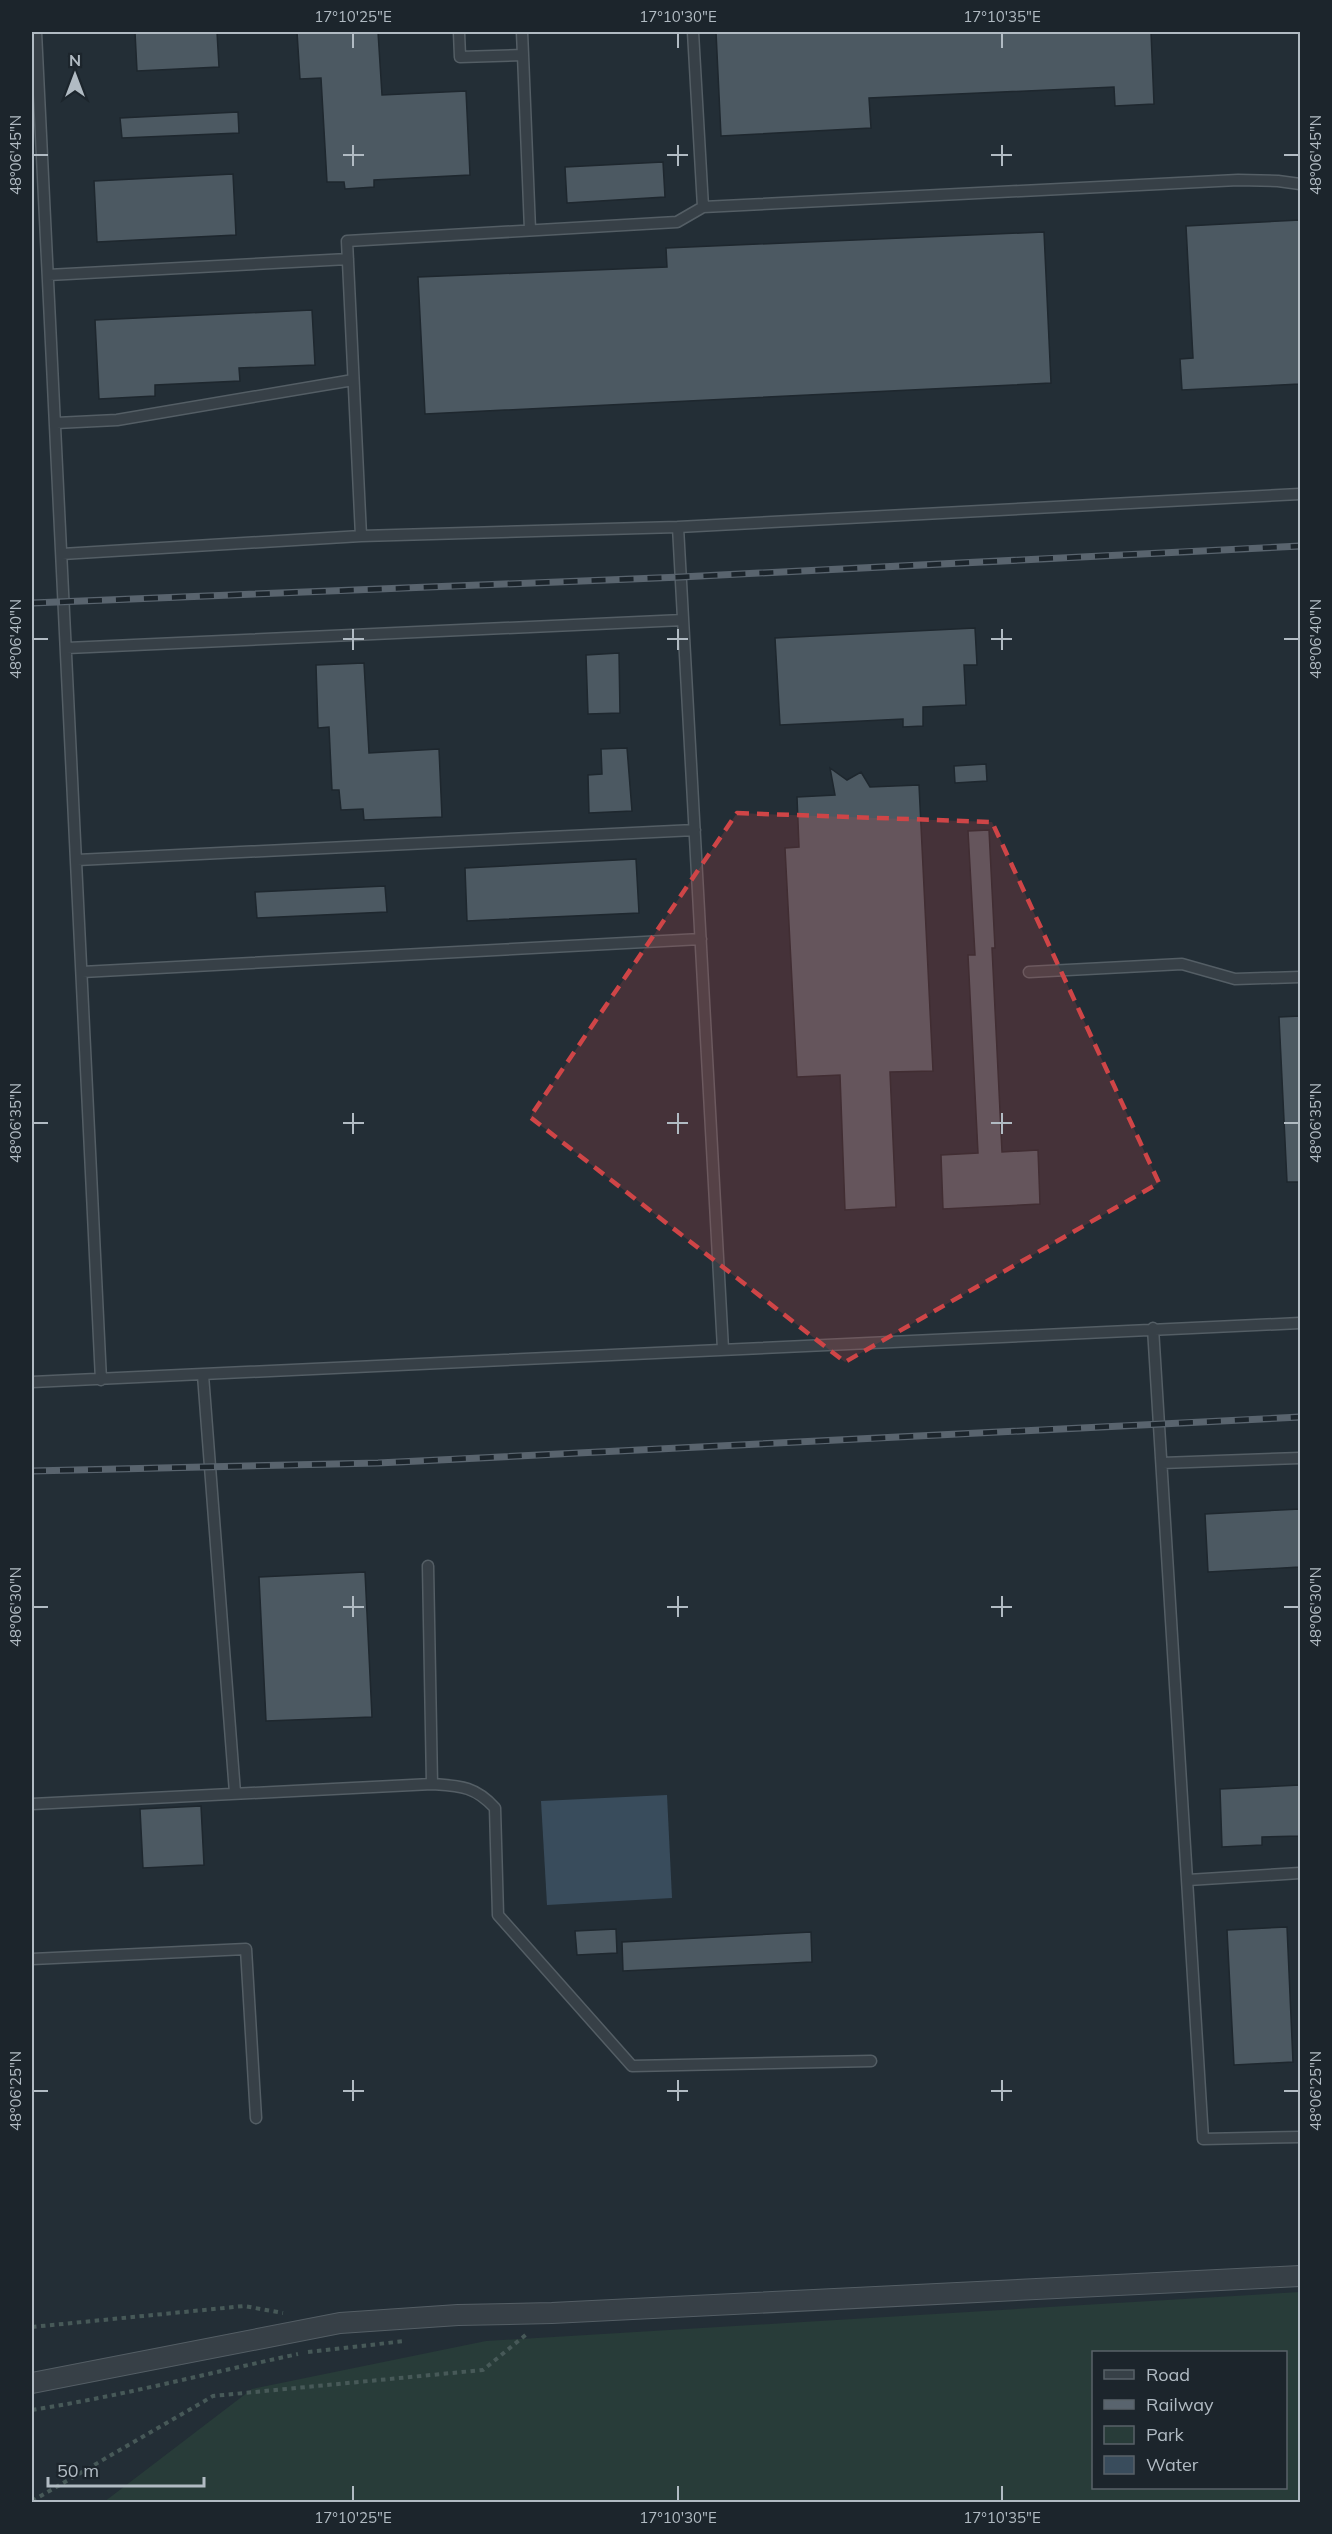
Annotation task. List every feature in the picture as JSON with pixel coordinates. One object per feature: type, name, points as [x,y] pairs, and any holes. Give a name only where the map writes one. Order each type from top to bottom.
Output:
[{"type":"street","points":[[32,2383],[340,2324],[458,2315],[552,2313],[1300,2276]]},
{"type":"lane","points":[[36,32],[63,554],[101,1380]]},
{"type":"lane","points":[[459,32],[460,57],[523,55]]},
{"type":"lane","points":[[522,32],[530,230]]},
{"type":"lane","points":[[693,32],[704,207]]},
{"type":"lane","points":[[361,536],[347,241],[677,222],[704,207],[1238,180],[1300,184]]},
{"type":"lane","points":[[48,275],[348,259]]},
{"type":"lane","points":[[56,423],[117,420],[353,380]]},
{"type":"lane","points":[[63,554],[361,536],[678,527],[1300,494]]},
{"type":"lane","points":[[678,527],[723,1349]]},
{"type":"lane","points":[[67,648],[683,620]]},
{"type":"lane","points":[[77,860],[695,831]]},
{"type":"lane","points":[[82,972],[701,939]]},
{"type":"lane","points":[[1029,972],[1182,964],[1236,979],[1300,977]]},
{"type":"lane","points":[[32,1382],[1153,1328],[1300,1323]]},
{"type":"lane","points":[[1153,1328],[1203,2139],[1300,2137]]},
{"type":"lane","points":[[203,1375],[235,1793]]},
{"type":"lane","points":[[1161,1462],[1300,1458]]},
{"type":"lane","points":[[428,1566],[432,1784]]},
{"type":"lane","points":[[32,1804],[432,1784],[464,1787],[483,1794],[495,1808],[498,1915],[632,2066],[871,2061]]},
{"type":"lane","points":[[1188,1880],[1300,1873]]},
{"type":"lane","points":[[32,1959],[246,1949],[256,2118]]},
{"type":"path","points":[[32,2327],[244,2306],[286,2314]]},
{"type":"path","points":[[32,2501],[213,2396],[483,2370],[552,2313]]},
{"type":"path","points":[[32,2410],[96,2400],[166,2382],[310,2351],[414,2340]]},
{"type":"highlighted area","points":[[737,813],[992,822],[1159,1183],[845,1362],[530,1117]]},
{"type":"green space","points":[[1300,2292],[1300,2502],[104,2502],[252,2389],[486,2341]]},
{"type":"water","points":[[667,1795],[672,1898],[547,1905],[541,1801]]},
{"type":"building","points":[[135,32],[217,32],[219,67],[137,71]]},
{"type":"building","points":[[297,32],[378,32],[382,95],[466,91],[470,175],[374,180],[374,187],[345,189],[344,182],[327,182],[321,78],[300,79]]},
{"type":"building","points":[[716,32],[1151,32],[1154,104],[1115,106],[1114,87],[869,98],[871,128],[721,136]]},
{"type":"building","points":[[238,112],[239,133],[122,138],[120,118]]},
{"type":"building","points":[[663,162],[665,197],[567,203],[565,167]]},
{"type":"building","points":[[233,174],[236,235],[97,242],[94,181]]},
{"type":"building","points":[[1300,220],[1300,384],[1182,390],[1180,359],[1193,358],[1186,226]]},
{"type":"building","points":[[1044,232],[1051,383],[425,414],[418,277],[667,267],[666,248]]},
{"type":"building","points":[[312,310],[315,365],[239,368],[240,381],[155,385],[155,396],[99,399],[95,320]]},
{"type":"building","points":[[975,628],[977,665],[964,665],[966,705],[923,707],[923,726],[903,727],[903,719],[780,725],[775,638]]},
{"type":"building","points":[[619,653],[620,713],[588,714],[586,655]]},
{"type":"building","points":[[364,663],[369,753],[439,749],[442,817],[364,820],[363,809],[341,810],[339,790],[332,790],[329,727],[318,728],[316,665]]},
{"type":"building","points":[[627,748],[632,811],[589,813],[588,775],[602,774],[601,749]]},
{"type":"building","points":[[986,764],[987,781],[955,783],[954,766]]},
{"type":"building","points":[[830,768],[847,780],[861,772],[870,787],[919,785],[933,1071],[890,1072],[896,1207],[845,1210],[840,1075],[797,1077],[785,848],[799,847],[797,797],[835,795]]},
{"type":"building","points":[[989,830],[1002,1152],[1038,1150],[1040,1204],[943,1209],[941,1155],[978,1153],[968,955],[975,955],[968,831]]},
{"type":"building","points":[[636,859],[639,913],[467,921],[465,868]]},
{"type":"building","points":[[385,886],[387,912],[257,918],[255,892]]},
{"type":"building","points":[[1300,1016],[1300,1182],[1287,1182],[1279,1017]]},
{"type":"building","points":[[1300,1509],[1300,1567],[1208,1572],[1205,1514]]},
{"type":"building","points":[[365,1572],[372,1717],[266,1721],[259,1577]]},
{"type":"building","points":[[1300,1785],[1300,1836],[1262,1837],[1262,1845],[1222,1847],[1220,1789]]},
{"type":"building","points":[[201,1806],[204,1865],[143,1868],[140,1809]]},
{"type":"building","points":[[1287,1927],[1293,2062],[1234,2065],[1227,1930]]},
{"type":"building","points":[[616,1929],[617,1953],[577,1955],[575,1931]]},
{"type":"building","points":[[811,1932],[812,1962],[623,1971],[622,1942]]},
{"type":"railway","points":[[32,603],[681,577],[1300,546]]},
{"type":"railway","points":[[32,1471],[378,1463],[1300,1417]]}]
